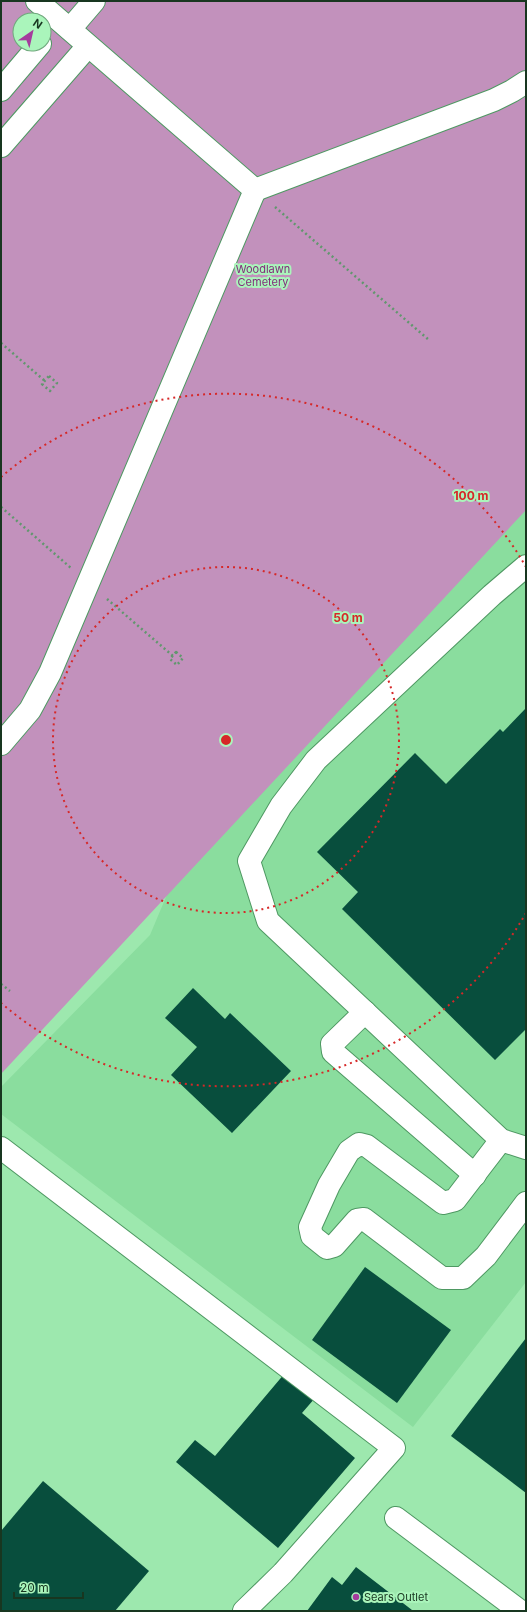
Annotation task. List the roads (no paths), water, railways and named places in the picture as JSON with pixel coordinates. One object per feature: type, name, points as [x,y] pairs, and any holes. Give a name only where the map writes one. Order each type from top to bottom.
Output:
[{"type":"lane","points":[[37,1],[255,190]]},
{"type":"lane","points":[[52,34],[94,1]]},
{"type":"lane","points":[[1,146],[88,46]]},
{"type":"lane","points":[[1,90],[33,52]]},
{"type":"lane","points":[[1,744],[30,710],[50,673],[255,190],[494,100],[526,82]]},
{"type":"lane","points":[[526,566],[492,595],[316,760],[281,806],[249,861],[268,921],[501,1140],[526,1148]]},
{"type":"lane","points":[[365,1012],[332,1044],[333,1052],[475,1175]]},
{"type":"lane","points":[[501,1140],[455,1200],[443,1203],[367,1146],[359,1144],[348,1151],[329,1185],[310,1227],[312,1236],[327,1248],[334,1246],[357,1220],[364,1219],[442,1278],[463,1278],[486,1256],[526,1203]]},
{"type":"lane","points":[[1,1148],[394,1448],[283,1573],[244,1611]]},
{"type":"lane","points":[[396,1518],[520,1611]]},
{"type":"place","name":"Sears Outlet","points":[[356,1597]]},
{"type":"park label","name":"Woodlawn Cemetery","points":[[263,275]]}]
